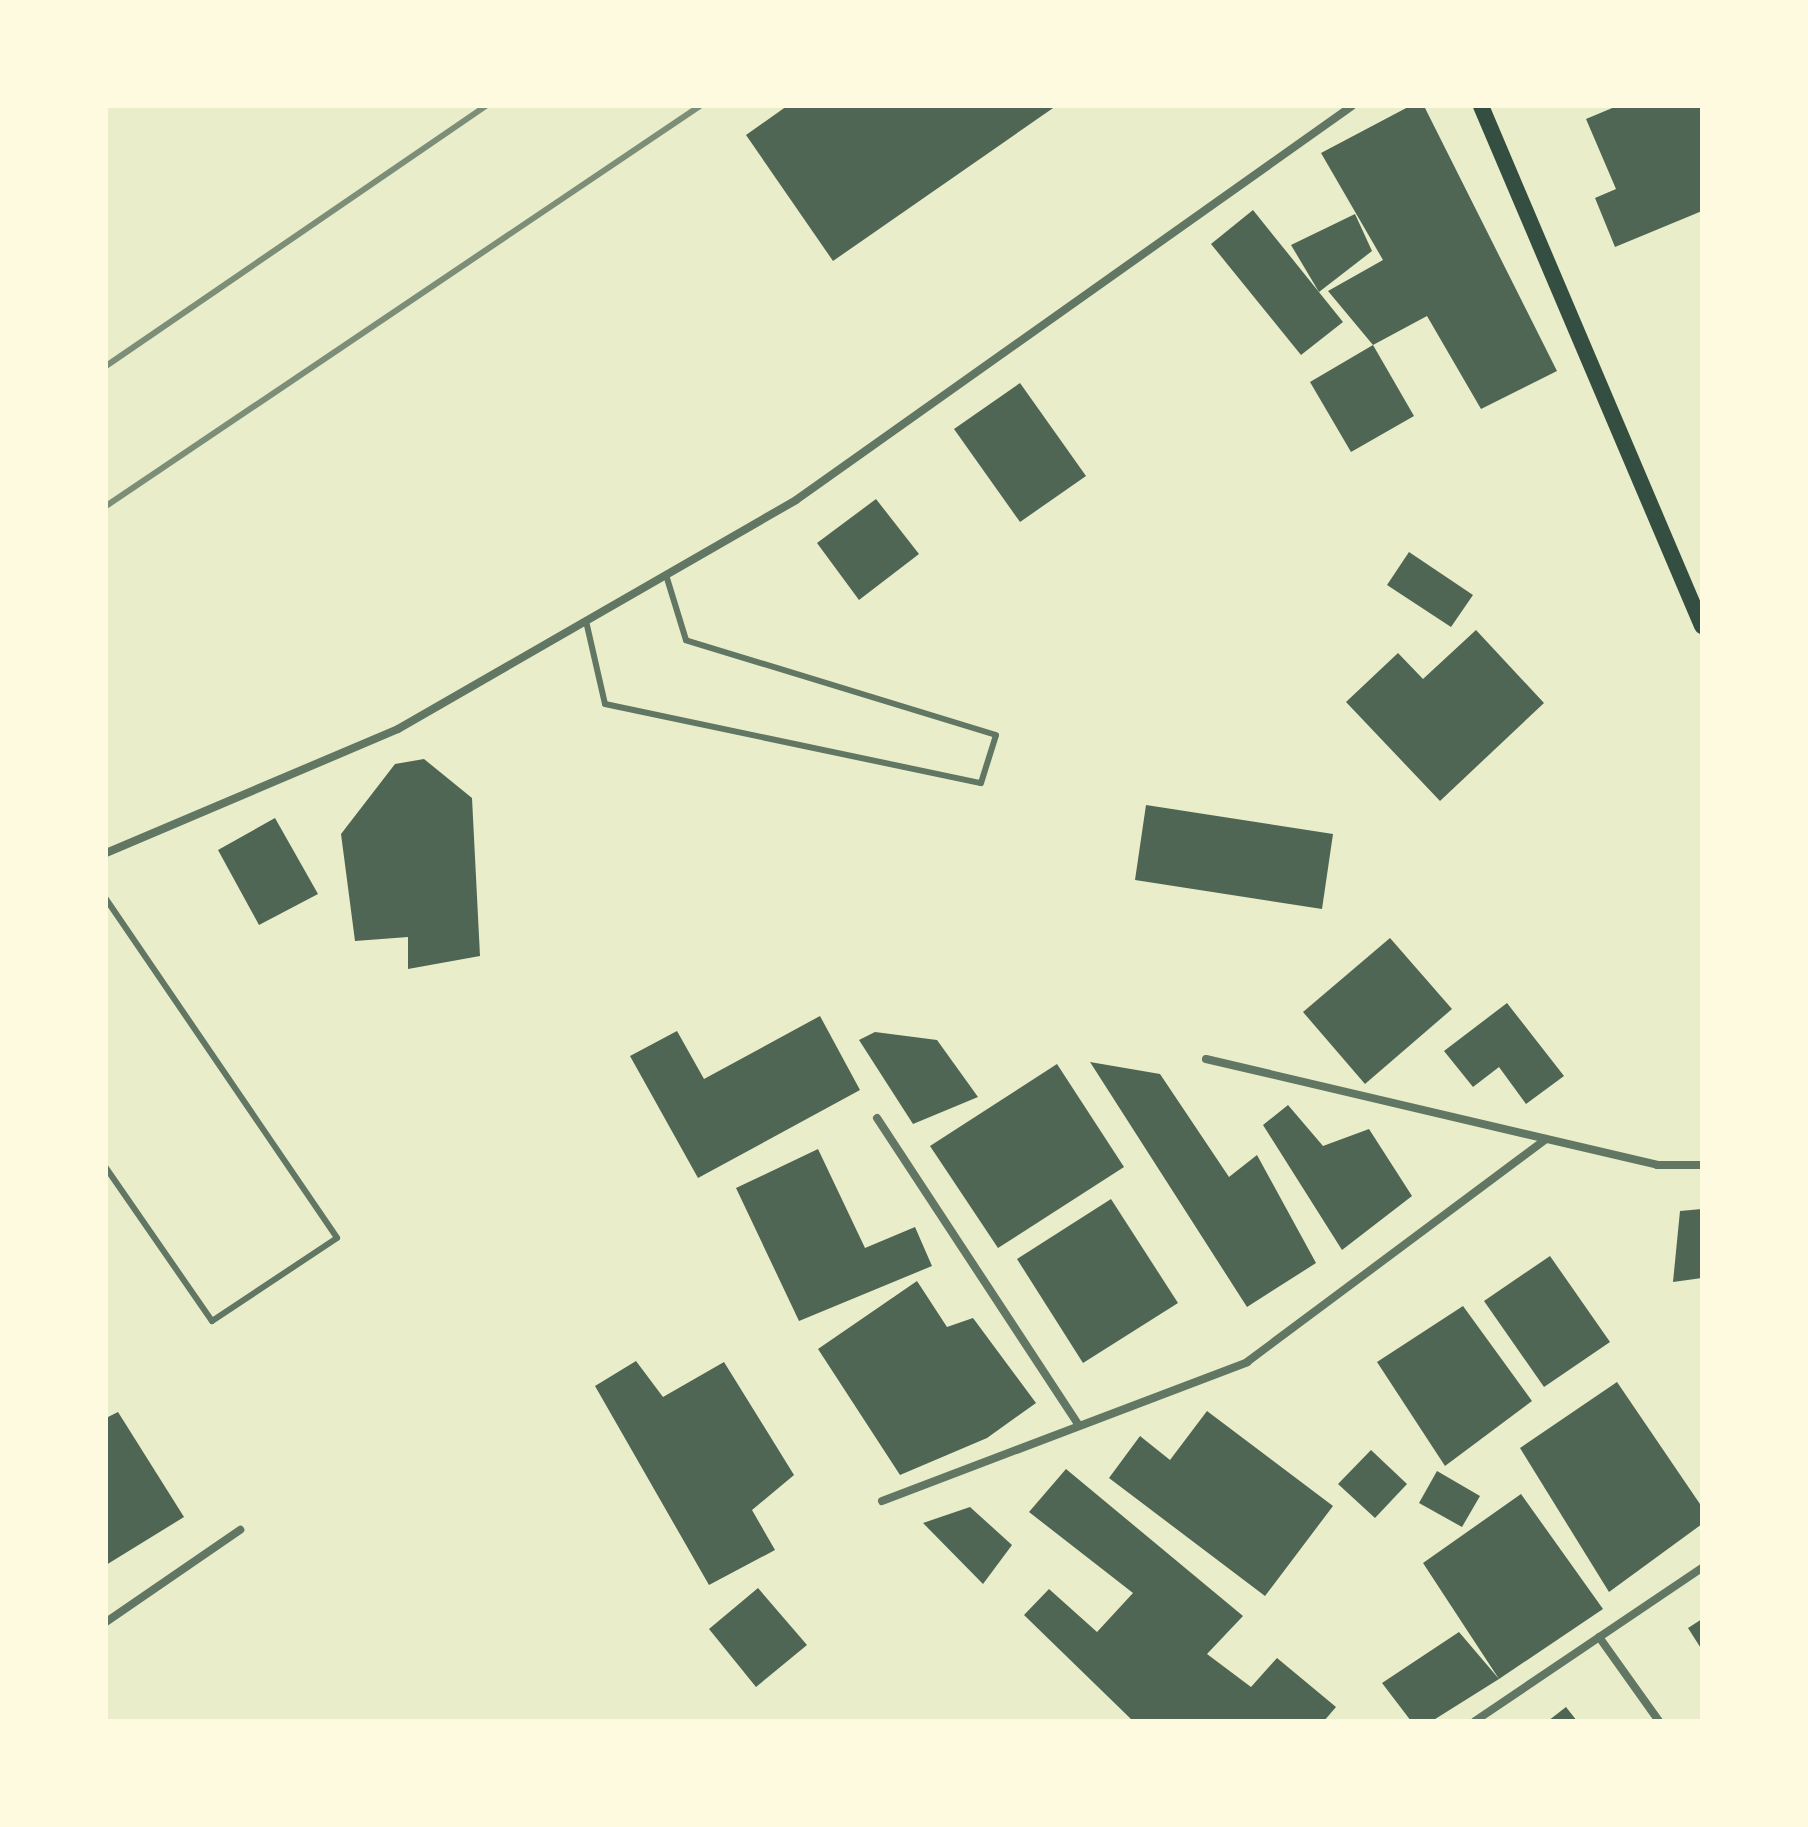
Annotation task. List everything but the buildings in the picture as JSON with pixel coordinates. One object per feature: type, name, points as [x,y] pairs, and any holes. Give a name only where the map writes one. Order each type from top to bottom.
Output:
[{"type":"main road","points":[[1481,106],[1702,626]]},
{"type":"street","points":[[106,853],[398,729],[796,500],[1352,106]]},
{"type":"street","points":[[1206,1059],[1657,1165],[1702,1165]]},
{"type":"street","points":[[877,1118],[1079,1426]]},
{"type":"street","points":[[882,1501],[1247,1362],[1546,1139]]},
{"type":"street","points":[[106,1622],[240,1530]]},
{"type":"street","points":[[1475,1721],[1702,1568]]},
{"type":"street","points":[[1599,1637],[1659,1721]]},
{"type":"lane","points":[[586,621],[605,704],[981,783],[996,735],[686,640],[666,575]]},
{"type":"lane","points":[[106,899],[337,1238],[212,1321],[106,1168]]},
{"type":"railway","points":[[106,366],[486,106]]},
{"type":"railway","points":[[106,506],[700,106]]}]
